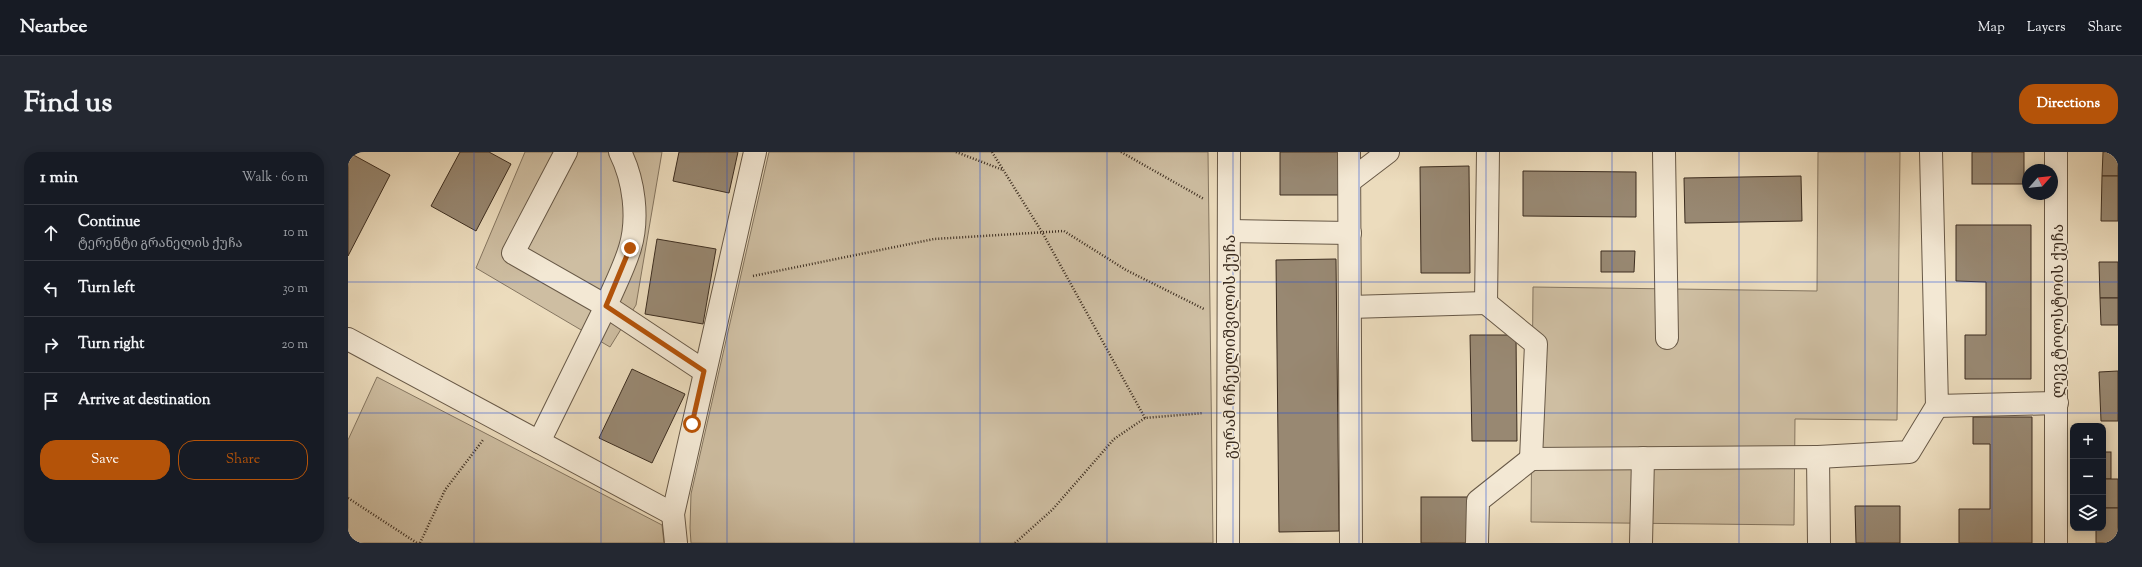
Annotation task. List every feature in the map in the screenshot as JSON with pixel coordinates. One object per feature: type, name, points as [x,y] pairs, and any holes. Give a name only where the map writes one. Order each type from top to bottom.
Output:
[{"type":"street","points":[[566,152],[513,253],[606,306],[704,371]]},
{"type":"street","points":[[539,442],[606,306],[630,248],[635,210],[626,164],[620,152]]},
{"type":"street","points":[[676,543],[673,514],[704,371],[755,152]]},
{"type":"street","name":"გურამ რჩეულიშვილის ქუჩა","points":[[1228,543],[1230,322],[1229,152]]},
{"type":"street","points":[[1349,152],[1351,543]]},
{"type":"street","points":[[1350,181],[1388,152]]},
{"type":"street","points":[[1486,304],[1488,152]]},
{"type":"street","points":[[1664,152],[1667,338]]},
{"type":"street","points":[[1477,543],[1478,501],[1531,459],[1818,457],[1909,452],[1938,406],[1931,152]]},
{"type":"street","name":"ლევ ტოლსტოის ქუჩა","points":[[2056,152],[2056,543]]},
{"type":"street","points":[[1230,222],[1350,234]]},
{"type":"street","points":[[1350,307],[1486,304],[1536,344],[1531,459]]},
{"type":"street","points":[[349,341],[673,514]]},
{"type":"street","points":[[1938,406],[2057,403]]},
{"type":"street","points":[[1818,457],[1819,543]]},
{"type":"street","points":[[1641,543],[1643,458]]},
{"type":"path","points":[[956,152],[1003,170]]},
{"type":"path","points":[[992,152],[1042,232],[1145,418]]},
{"type":"path","points":[[1121,152],[1230,222]]},
{"type":"path","points":[[725,282],[934,239],[1064,232],[1126,270],[1230,322]]},
{"type":"path","points":[[1015,543],[1053,509],[1114,439],[1145,418],[1229,410]]},
{"type":"path","points":[[348,498],[418,543],[445,490],[499,420]]},
{"type":"shaded area","points":[[525,152],[662,152],[636,305],[610,347],[476,268]]},
{"type":"shaded area","points":[[769,152],[1208,152],[1213,543],[691,543],[691,494]]},
{"type":"shaded area","points":[[1818,152],[1900,152],[1897,420],[1795,419],[1794,525],[1531,522],[1533,287],[1817,291]]},
{"type":"shaded area","points":[[377,377],[662,525],[664,543],[348,543],[348,440]]},
{"type":"building","points":[[348,152],[390,175],[348,256]]},
{"type":"building","points":[[460,152],[489,152],[511,164],[476,231],[431,206]]},
{"type":"building","points":[[679,152],[738,152],[729,193],[673,181]]},
{"type":"building","points":[[1280,152],[1341,152],[1342,195],[1280,195]]},
{"type":"building","points":[[1972,152],[2024,152],[2024,164],[2022,164],[2022,184],[1972,184]]},
{"type":"building","points":[[2103,152],[2118,152],[2118,176],[2102,176]]},
{"type":"building","points":[[1469,166],[1470,273],[1421,273],[1420,167]]},
{"type":"building","points":[[1523,171],[1636,172],[1636,217],[1523,216]]},
{"type":"building","points":[[1801,176],[1802,221],[1685,223],[1684,178]]},
{"type":"building","points":[[2102,176],[2118,176],[2118,221],[2101,221]]},
{"type":"building","points":[[1956,225],[2031,225],[2031,379],[1965,379],[1965,335],[1986,335],[1986,282],[1956,281]]},
{"type":"building","points":[[657,239],[716,249],[703,324],[645,314]]},
{"type":"building","points":[[1601,251],[1635,251],[1634,272],[1601,272]]},
{"type":"building","points":[[1336,259],[1339,531],[1279,532],[1276,260]]},
{"type":"building","points":[[2099,262],[2118,262],[2118,298],[2100,298]]},
{"type":"building","points":[[2100,298],[2118,298],[2118,325],[2101,325]]},
{"type":"building","points":[[1470,335],[1516,335],[1517,441],[1472,441]]},
{"type":"building","points":[[632,369],[685,394],[652,463],[599,438]]},
{"type":"building","points":[[2118,371],[2118,421],[2101,421],[2099,372]]},
{"type":"building","points":[[1973,417],[2032,417],[2032,543],[1959,543],[1959,509],[1990,509],[1990,444],[1973,444]]},
{"type":"building","points":[[2106,452],[2111,452],[2111,479],[2106,479]]},
{"type":"building","points":[[2106,479],[2118,479],[2118,508],[2106,508]]},
{"type":"building","points":[[1421,497],[1471,497],[1471,543],[1421,543]]},
{"type":"building","points":[[1855,506],[1900,506],[1900,543],[1856,543]]},
{"type":"building","points":[[2106,508],[2118,508],[2118,543],[2096,543],[2096,531],[2106,531]]},
{"type":"route","points":[[630,248],[606,306],[704,371],[692,424]]}]
